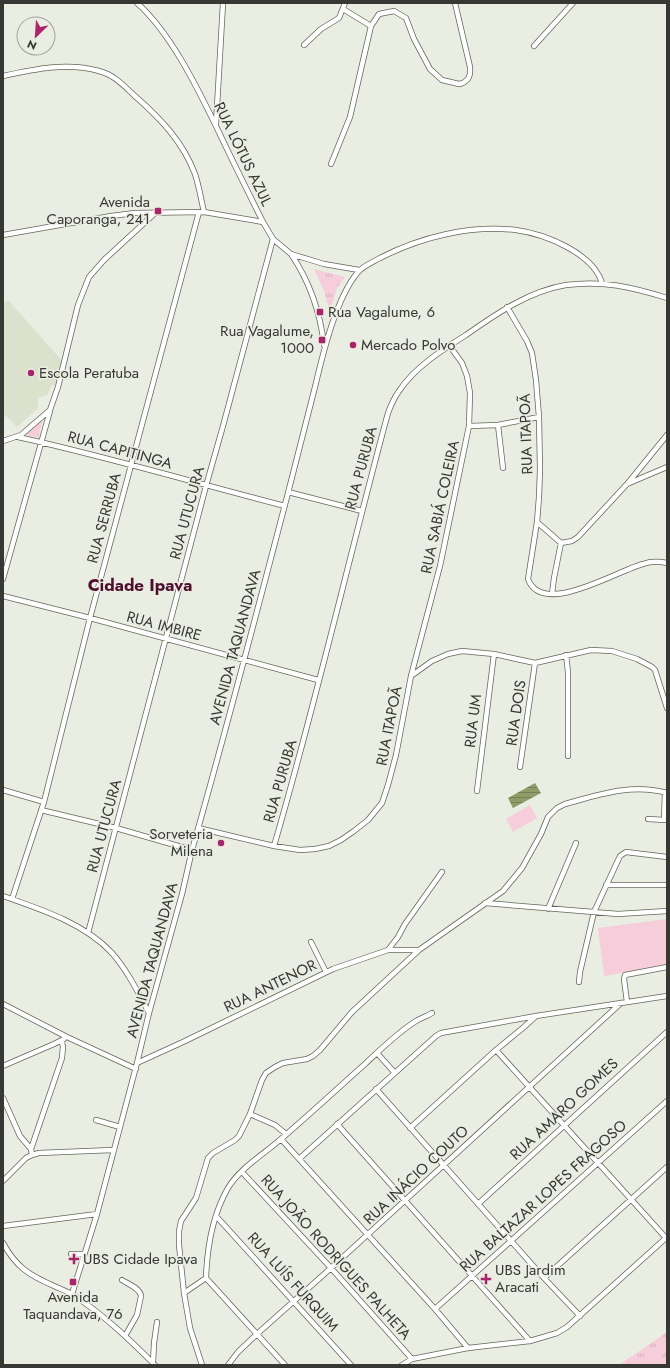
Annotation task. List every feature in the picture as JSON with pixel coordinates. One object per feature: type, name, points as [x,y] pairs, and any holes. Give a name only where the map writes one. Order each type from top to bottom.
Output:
[{"type":"street","name":"RUA LÓTUS AZUL","points":[[137,3],[157,24],[174,49],[207,106],[262,222],[273,239],[291,254],[324,264],[359,270]]},
{"type":"street","points":[[216,126],[224,3]]},
{"type":"street","points":[[304,45],[321,29],[339,18],[345,3]]},
{"type":"street","points":[[331,164],[350,117],[372,26],[379,14],[394,11],[406,18],[414,39],[430,69],[442,80],[459,84],[468,79],[470,67],[455,3]]},
{"type":"street","points":[[534,46],[574,3]]},
{"type":"street","points":[[343,9],[372,26]]},
{"type":"street","points":[[3,76],[52,67],[72,67],[100,72],[113,77],[157,116],[177,139],[195,174],[201,212]]},
{"type":"street","points":[[3,235],[111,216],[155,213],[201,212],[262,222]]},
{"type":"street","name":"RUA SERRUBA","points":[[12,899],[44,802],[90,618],[201,212]]},
{"type":"street","points":[[3,578],[50,410],[58,388],[78,305],[89,277],[104,260],[155,213]]},
{"type":"street","points":[[359,270],[397,249],[426,238],[469,230],[510,230],[529,232],[558,242],[584,259],[594,268],[602,283]]},
{"type":"street","name":"RUA UTUCURA","points":[[88,932],[273,239]]},
{"type":"street","points":[[291,254],[303,271],[317,307],[322,325],[324,348]]},
{"type":"street","name":"AVENIDA TAQUANDAVA","points":[[72,1294],[97,1214],[113,1150],[138,1063],[149,1013],[182,894],[192,850],[285,506],[324,348],[343,298],[359,270]]},
{"type":"street","name":"RUA PURUBA","points":[[274,846],[298,763],[318,680],[388,413],[399,390],[416,371],[449,346],[508,307],[551,289],[576,284],[602,283],[636,288],[667,298]]},
{"type":"street","name":"RUA ITAPOÃ","points":[[508,307],[527,341],[532,354],[539,417],[540,470],[537,522],[528,579],[530,586],[536,591],[552,594]]},
{"type":"street","name":"RUA SABIÁ COLEIRA","points":[[411,676],[440,566],[470,426],[470,393],[467,376],[462,363],[449,346]]},
{"type":"street","points":[[3,441],[18,437],[36,424],[50,410]]},
{"type":"street","points":[[470,426],[498,425],[539,417]]},
{"type":"street","points":[[498,425],[503,468]]},
{"type":"street","points":[[561,543],[572,541],[578,537],[627,484],[667,435]]},
{"type":"street","name":"RUA CAPITINGA","points":[[18,437],[285,506]]},
{"type":"street","points":[[627,484],[667,467]]},
{"type":"street","points":[[288,492],[362,511]]},
{"type":"street","points":[[537,522],[561,543]]},
{"type":"street","points":[[561,543],[552,594],[586,587],[642,564],[657,561],[667,564]]},
{"type":"street","name":"RUA IMBIRE","points":[[3,596],[318,680]]},
{"type":"street","name":"RUA ITAPOÃ","points":[[198,828],[274,846],[300,850],[329,846],[354,832],[368,820],[382,803],[396,755],[411,676],[432,661],[448,654],[462,651],[494,654],[535,663],[591,650],[612,651],[642,662],[655,670],[667,708]]},
{"type":"street","name":"RUA UM","points":[[476,791],[494,654]]},
{"type":"street","points":[[566,655],[568,672],[568,756]]},
{"type":"street","name":"RUA DOIS","points":[[520,766],[535,663]]},
{"type":"street","points":[[202,1365],[190,1328],[184,1293],[179,1245],[181,1221],[196,1198],[208,1158],[239,1136],[250,1114],[266,1073],[283,1063],[307,1059],[320,1050],[352,1012],[419,950],[503,891],[522,868],[541,834],[548,817],[557,808],[565,804],[621,790],[642,789],[666,793],[666,820],[648,819]]},
{"type":"street","points":[[3,790],[44,802]]},
{"type":"street","points":[[41,810],[116,828],[192,850]]},
{"type":"street","points":[[548,909],[576,843]]},
{"type":"street","points":[[579,982],[594,912],[620,856],[623,853],[667,857]]},
{"type":"street","points":[[388,950],[442,872]]},
{"type":"street","points":[[606,885],[667,884]]},
{"type":"street","points":[[3,896],[88,932],[111,952],[123,967],[149,1013]]},
{"type":"street","points":[[485,903],[628,914],[667,911]]},
{"type":"street","points":[[311,942],[326,972]]},
{"type":"street","name":"RUA ANTENOR","points":[[138,1063],[326,972],[388,950],[419,950]]},
{"type":"street","points":[[627,1002],[624,979],[625,975],[667,968]]},
{"type":"street","points":[[299,1158],[394,1072],[441,1033],[536,1016],[667,996]]},
{"type":"street","name":"RUA INÁCIO COUTO","points":[[228,1365],[238,1352],[257,1334],[368,1235],[621,1003]]},
{"type":"street","points":[[3,1004],[66,1037],[136,1069]]},
{"type":"street","points":[[184,1293],[206,1278],[216,1216],[229,1187],[242,1172],[396,1036],[417,1020],[432,1013]]},
{"type":"street","points":[[410,1128],[536,1016]]},
{"type":"street","name":"RUA AMARO GOMES","points":[[478,1204],[667,1032]]},
{"type":"street","points":[[3,1066],[61,1041],[66,1037]]},
{"type":"street","points":[[32,1155],[31,1148],[62,1058],[64,1046],[61,1041]]},
{"type":"street","points":[[402,1365],[412,1359],[468,1348],[530,1341],[562,1330],[580,1316],[667,1237],[496,1050]]},
{"type":"street","points":[[377,1053],[394,1072]]},
{"type":"street","points":[[376,1089],[544,1278],[580,1316]]},
{"type":"street","points":[[3,1098],[20,1136],[31,1148]]},
{"type":"street","name":"RUA BALTAZAR LOPES FRAGOSO","points":[[435,1309],[667,1101]]},
{"type":"street","points":[[250,1114],[275,1125],[286,1134]]},
{"type":"street","points":[[96,1120],[120,1127]]},
{"type":"street","points":[[337,1124],[530,1341]]},
{"type":"street","points":[[281,1139],[435,1309],[468,1348]]},
{"type":"street","points":[[3,1181],[26,1158],[39,1153],[113,1150]]},
{"type":"street","points":[[544,1278],[667,1167]]},
{"type":"street","name":"RUA JOÃO RODRIGUES PALHETA","points":[[242,1172],[331,1268],[412,1359]]},
{"type":"street","points":[[3,1226],[97,1214]]},
{"type":"street","name":"RUA LUÍS FURQUIM","points":[[216,1216],[351,1365]]},
{"type":"street","points":[[3,1243],[13,1260],[24,1270],[36,1278],[72,1294],[106,1319],[154,1364]]},
{"type":"street","points":[[71,1254],[84,1254]]},
{"type":"street","points":[[206,1278],[285,1365]]},
{"type":"street","points":[[122,1280],[141,1293],[137,1315],[125,1336]]},
{"type":"street","points":[[154,1364],[154,1343],[157,1322]]},
{"type":"shaded area","name":"Escola Peratuba","points":[[8,300],[63,362],[55,385],[52,385],[47,395],[38,398],[38,408],[17,427],[3,413],[3,304]]},
{"type":"shaded area","points":[[535,783],[541,793],[513,808],[508,798]]},
{"type":"green space","points":[[314,269],[345,277],[337,288],[330,312],[324,291]]},
{"type":"green space","points":[[43,418],[38,438],[26,435]]},
{"type":"green space","points":[[530,805],[537,818],[513,832],[506,819]]},
{"type":"green space","points":[[667,919],[667,965],[604,976],[598,928]]},
{"type":"green space","points":[[667,1332],[667,1365],[619,1365]]},
{"type":"place","name":"Avenida Caporanga, 241","points":[[158,211]]},
{"type":"place","name":"Rua Vagalume, 6","points":[[320,312]]},
{"type":"place","name":"Rua Vagalume, 1000","points":[[322,340]]},
{"type":"place","name":"Mercado Polvo","points":[[353,345]]},
{"type":"place","name":"Escola Peratuba","points":[[31,373]]},
{"type":"place","name":"Sorveteria Milena","points":[[221,843]]},
{"type":"place","name":"UBS Cidade Ipava","points":[[74,1259]]},
{"type":"place","name":"UBS Jardim Aracati","points":[[486,1279]]},
{"type":"place","name":"Avenida Taquandava, 76","points":[[73,1282]]},
{"type":"district","name":"Cidade Ipava","points":[[140,585]]}]
